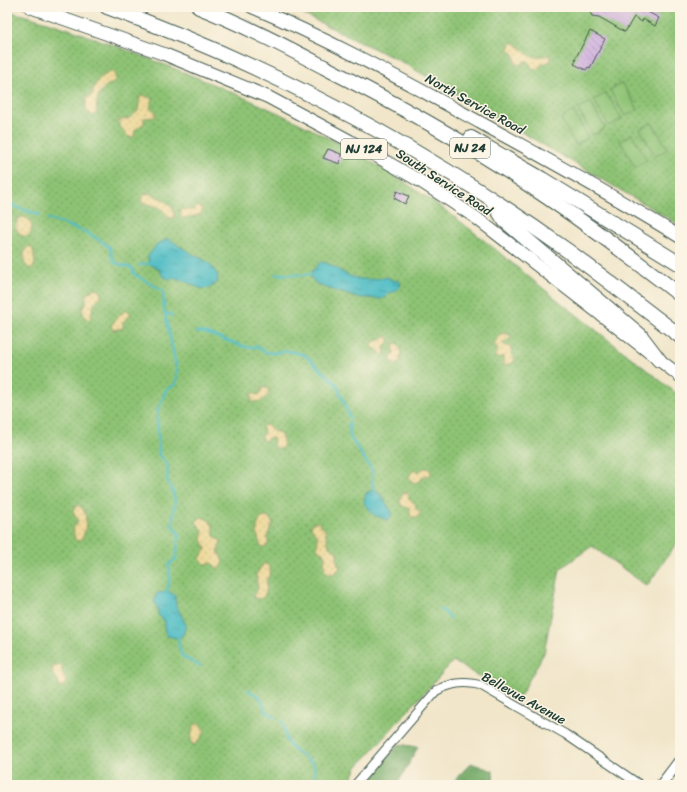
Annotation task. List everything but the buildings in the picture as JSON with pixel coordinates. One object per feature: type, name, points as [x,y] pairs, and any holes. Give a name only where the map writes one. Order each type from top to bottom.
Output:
[{"type":"highway","name":"NJ 24","points":[[107,7],[153,24],[282,82],[372,128],[491,199],[568,251],[680,336]]},
{"type":"highway","name":"NJ 24","points":[[199,7],[244,25],[355,82],[466,145],[526,182],[588,225],[680,295]]},
{"type":"highway","points":[[355,82],[479,142],[542,178],[680,264]]},
{"type":"highway","points":[[491,199],[505,221],[640,335],[659,360]]},
{"type":"main road","name":"South Service Road","points":[[30,7],[164,54],[261,94],[350,141],[420,181],[475,217],[680,376]]},
{"type":"main road","name":"North Service Road","points":[[252,7],[280,19],[395,76],[627,204],[680,237]]},
{"type":"street","name":"Bellevue Avenue","points":[[355,785],[436,691],[449,684],[466,681],[480,684],[565,734],[640,785]]},
{"type":"street","points":[[661,785],[680,760]]},
{"type":"green space","points":[[288,7],[680,7],[680,225],[402,62]]},
{"type":"green space","points":[[7,11],[42,20],[77,32],[180,71],[282,115],[349,149],[431,200],[483,239],[550,294],[680,396],[680,538],[647,586],[592,546],[560,569],[544,653],[518,700],[453,661],[357,767],[349,785],[7,785]]},
{"type":"green space","points":[[622,83],[638,109],[625,116],[610,90]]},
{"type":"green space","points":[[606,93],[622,119],[609,126],[594,100]]},
{"type":"green space","points":[[590,102],[605,128],[593,135],[578,109]]},
{"type":"green space","points":[[573,111],[588,138],[576,145],[561,119]]},
{"type":"green space","points":[[652,123],[668,149],[655,156],[640,129]]},
{"type":"green space","points":[[632,134],[647,160],[635,167],[620,141]]},
{"type":"green space","points":[[398,744],[418,747],[397,785],[364,785]]},
{"type":"green space","points":[[471,763],[493,771],[494,785],[450,785]]},
{"type":"sand","points":[[511,43],[515,43],[534,57],[550,55],[551,61],[542,64],[537,70],[532,68],[528,61],[524,61],[521,65],[516,64],[514,54],[509,50]]},
{"type":"sand","points":[[112,71],[115,73],[115,82],[106,86],[101,91],[97,102],[97,113],[93,116],[86,110],[86,98],[91,96],[98,80]]},
{"type":"sand","points":[[144,95],[152,99],[150,108],[156,112],[155,117],[144,118],[144,123],[135,130],[134,137],[128,137],[118,123],[120,120],[128,119],[138,111],[140,97]]},
{"type":"sand","points":[[147,193],[165,201],[172,209],[174,218],[169,218],[158,207],[142,203],[141,198]]},
{"type":"sand","points":[[198,206],[203,209],[200,215],[183,218],[180,216],[181,209],[192,210]]},
{"type":"sand","points":[[24,217],[32,226],[31,233],[27,237],[21,235],[15,227],[19,218]]},
{"type":"sand","points":[[29,246],[33,249],[35,263],[33,268],[29,268],[24,262],[25,249]]},
{"type":"sand","points":[[95,288],[101,291],[101,296],[95,303],[91,317],[88,320],[84,316],[82,309],[86,303],[86,295]]},
{"type":"sand","points":[[126,310],[130,312],[131,315],[123,322],[123,328],[113,330],[111,326],[118,316]]},
{"type":"sand","points":[[502,333],[511,335],[510,339],[503,344],[512,348],[511,355],[515,359],[513,363],[506,365],[503,364],[503,356],[498,358],[494,356],[498,351],[494,343]]},
{"type":"sand","points":[[386,336],[389,338],[389,341],[384,347],[385,354],[382,355],[378,350],[373,348],[372,344]]},
{"type":"sand","points":[[393,344],[398,344],[401,350],[400,362],[396,365],[390,360],[394,354]]},
{"type":"sand","points":[[263,387],[268,389],[269,394],[262,401],[252,402],[251,393],[259,395]]},
{"type":"sand","points":[[268,425],[273,431],[280,433],[284,443],[282,448],[279,449],[273,446],[274,439],[272,438],[268,438],[265,441],[261,439],[264,432],[262,426]]},
{"type":"sand","points":[[423,468],[430,469],[431,475],[425,476],[416,483],[411,481],[409,476],[414,470],[419,472]]},
{"type":"sand","points":[[407,492],[409,495],[408,499],[415,503],[416,509],[421,512],[418,517],[412,517],[410,515],[410,508],[401,505],[400,499],[403,493]]},
{"type":"sand","points":[[77,505],[84,511],[86,525],[82,539],[77,541],[75,539],[73,529],[78,521],[73,511]]},
{"type":"sand","points":[[201,517],[209,520],[213,526],[214,536],[221,541],[218,550],[223,562],[220,568],[217,568],[212,563],[205,564],[200,559],[206,548],[202,540],[203,531],[196,522]]},
{"type":"sand","points":[[263,517],[269,518],[273,523],[267,536],[269,542],[265,547],[261,546],[257,531],[258,523]]},
{"type":"sand","points":[[314,522],[318,522],[325,530],[329,547],[337,552],[337,562],[340,568],[335,573],[329,574],[324,569],[325,555],[317,548],[318,537],[311,527]]},
{"type":"sand","points":[[263,564],[270,567],[270,574],[266,581],[267,586],[265,595],[262,599],[255,598],[253,596],[258,589],[256,575]]},
{"type":"sand","points":[[59,665],[62,666],[62,673],[66,681],[65,685],[61,687],[59,687],[58,680],[52,671],[53,667]]},
{"type":"sand","points":[[199,723],[205,731],[197,743],[193,745],[191,740],[193,726]]},
{"type":"water","points":[[167,239],[209,263],[218,275],[217,283],[212,287],[203,289],[182,280],[166,278],[161,274],[159,269],[149,264],[148,256],[157,244]]},
{"type":"water","points":[[321,262],[329,264],[349,276],[361,279],[388,277],[391,280],[399,281],[401,285],[396,291],[387,294],[386,297],[381,299],[354,297],[318,285],[311,278],[312,271]]},
{"type":"water","points":[[373,490],[380,494],[392,512],[391,517],[387,520],[374,515],[364,503],[366,493]]},
{"type":"water","points":[[170,592],[175,596],[176,605],[186,625],[183,635],[177,638],[167,636],[164,629],[165,622],[158,615],[158,610],[154,601],[157,593]]},
{"type":"waterway","points":[[7,200],[16,207],[40,215]]},
{"type":"waterway","points":[[48,219],[80,230],[103,242],[110,248],[112,258],[115,263],[132,268],[134,274],[163,291],[164,308],[177,371],[176,384],[166,390],[157,413],[159,455],[168,466],[167,481],[172,489],[175,501],[172,525],[179,534],[176,558],[169,565],[170,577],[167,592],[165,592]]},
{"type":"waterway","points":[[139,265],[152,263]]},
{"type":"waterway","points":[[276,274],[312,274]]},
{"type":"waterway","points":[[165,313],[172,315]]},
{"type":"waterway","points":[[196,332],[206,333],[245,347],[257,347],[265,352],[272,353],[289,351],[305,355],[337,385],[350,418]]},
{"type":"waterway","points":[[349,422],[350,437],[372,470],[373,491]]},
{"type":"waterway","points":[[440,609],[451,618]]},
{"type":"waterway","points":[[178,634],[182,656],[200,666]]},
{"type":"waterway","points":[[248,690],[260,697],[266,711],[275,717]]},
{"type":"waterway","points":[[282,721],[288,743],[314,765],[316,784]]}]
